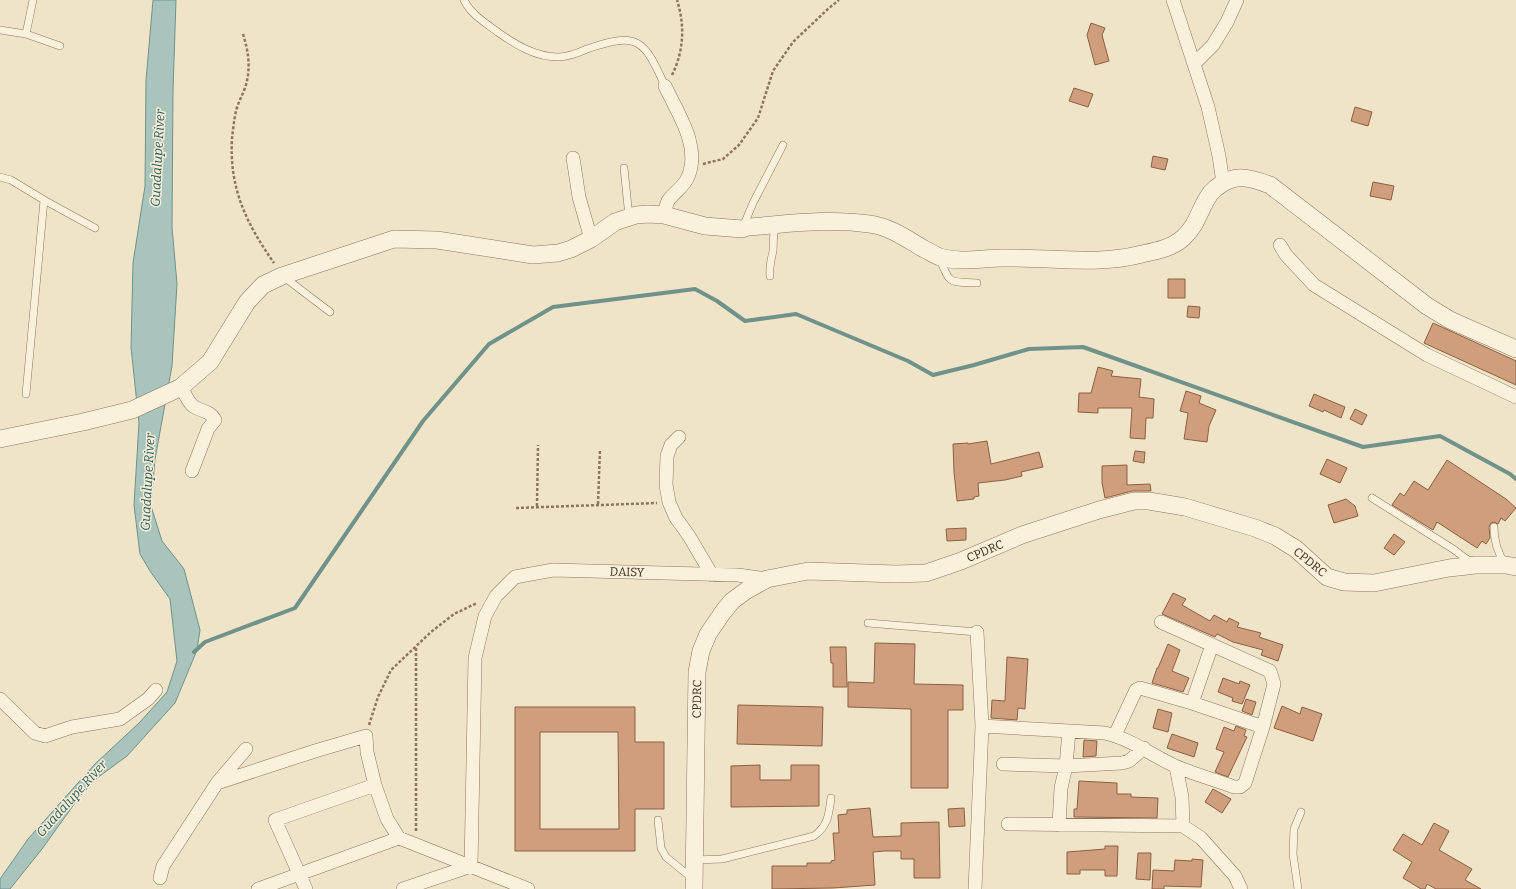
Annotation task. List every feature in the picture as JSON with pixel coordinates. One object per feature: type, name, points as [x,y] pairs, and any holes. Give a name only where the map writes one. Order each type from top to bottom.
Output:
[{"type":"street","points":[[1173,0],[1208,107],[1223,182]]},
{"type":"street","points":[[1194,64],[1213,45],[1227,22],[1237,0]]},
{"type":"street","points":[[664,216],[667,202],[674,193],[684,185],[689,176],[691,165],[690,140],[665,86]]},
{"type":"street","points":[[573,158],[579,197],[591,239]]},
{"type":"street","points":[[0,439],[83,422],[132,410],[177,389],[210,362],[247,302],[263,285],[282,276],[394,239],[437,240],[533,255],[558,253],[591,239],[615,222],[629,217],[648,214],[664,216],[705,226],[742,229],[827,222],[869,224],[891,230],[939,257],[964,260],[1018,258],[1092,261],[1114,260],[1170,247],[1182,239],[1193,227],[1210,194],[1223,182],[1233,178],[1256,179],[1270,185],[1427,306],[1450,320],[1516,349]]},
{"type":"street","points":[[1280,245],[1286,255],[1314,285],[1427,355],[1516,397]]},
{"type":"street","points":[[177,389],[194,407],[208,412],[215,420],[208,429],[192,471]]},
{"type":"street","points":[[678,437],[671,446],[667,456],[666,485],[669,502],[676,518],[689,536],[712,575]]},
{"type":"street","name":"CPDRC","points":[[694,884],[697,672],[701,651],[708,634],[732,601],[747,590],[767,579],[808,571],[896,574],[926,573],[962,561],[1022,536],[1099,510],[1134,501],[1149,501],[1185,507],[1256,528],[1276,536],[1296,549],[1327,577],[1344,582],[1374,583],[1449,568],[1476,565],[1511,566]]},
{"type":"street","name":"DAISY","points":[[471,866],[474,658],[485,616],[496,596],[515,577],[553,570],[738,575],[767,579]]},
{"type":"street","points":[[982,726],[1105,732],[1144,748],[1176,766],[1240,787],[1245,783],[1263,727],[1274,684],[1270,671],[1161,622]]},
{"type":"street","points":[[975,889],[982,726],[977,632]]},
{"type":"street","points":[[1192,703],[1212,645]]},
{"type":"street","points":[[1115,735],[1136,690],[1140,688],[1145,688],[1263,727]]},
{"type":"street","points":[[0,699],[35,733],[45,736],[72,727],[120,719],[148,699],[156,690]]},
{"type":"street","points":[[1059,825],[1061,788],[1066,766],[1069,731]]},
{"type":"street","points":[[217,783],[366,736],[367,752],[375,785],[387,819],[399,838],[528,889]]},
{"type":"street","points":[[1004,764],[1066,766],[1122,763],[1129,761],[1144,748]]},
{"type":"street","points":[[160,878],[163,866],[217,783],[246,749]]},
{"type":"street","points":[[1176,766],[1182,797],[1183,826]]},
{"type":"street","points":[[306,889],[275,820],[375,785]]},
{"type":"street","points":[[1008,824],[1183,826],[1201,838],[1234,876],[1241,889]]},
{"type":"street","points":[[258,889],[399,838]]},
{"type":"street","points":[[403,889],[471,866]]},
{"type":"lane","points":[[26,34],[32,0]]},
{"type":"lane","points":[[464,0],[467,7],[478,18],[516,44],[548,56],[559,57],[572,55],[618,40],[629,40],[634,42],[647,51],[665,86]]},
{"type":"lane","points":[[0,30],[26,34],[60,46]]},
{"type":"lane","points":[[742,229],[753,203],[782,145]]},
{"type":"lane","points":[[624,168],[629,217]]},
{"type":"lane","points":[[0,176],[11,180],[95,228]]},
{"type":"lane","points":[[26,394],[44,200]]},
{"type":"lane","points":[[770,276],[769,267],[773,249],[773,235],[776,225]]},
{"type":"lane","points":[[939,257],[946,276],[951,280],[977,283]]},
{"type":"lane","points":[[282,276],[330,312]]},
{"type":"lane","points":[[1372,498],[1476,565]]},
{"type":"lane","points":[[1494,527],[1494,539],[1499,555],[1511,566]]},
{"type":"lane","points":[[868,623],[977,632]]},
{"type":"lane","points":[[695,860],[722,859],[814,836],[821,831],[828,820],[831,798]]},
{"type":"lane","points":[[1298,889],[1293,848],[1294,830],[1301,812]]},
{"type":"lane","points":[[658,820],[660,848],[666,857],[694,884]]},
{"type":"path","points":[[665,86],[673,73],[680,51],[683,29],[681,13],[676,0]]},
{"type":"path","points":[[691,165],[723,159],[739,145],[758,118],[773,71],[793,42],[839,0]]},
{"type":"path","points":[[243,34],[247,48],[248,73],[245,87],[236,111],[233,132],[231,157],[234,181],[249,224],[282,276]]},
{"type":"path","points":[[537,506],[538,445]]},
{"type":"path","points":[[598,504],[600,449]]},
{"type":"path","points":[[516,508],[669,502]]},
{"type":"path","points":[[366,736],[378,697],[391,670],[430,632],[454,614],[496,596]]},
{"type":"path","points":[[416,646],[416,844]]},
{"type":"water","name":"Guadalupe River","points":[[153,0],[176,0],[173,91],[172,227],[177,284],[172,366],[155,459],[151,506],[162,541],[184,569],[200,630],[197,650],[175,703],[127,756],[97,778],[80,796],[42,849],[10,889],[0,889],[0,879],[28,839],[95,764],[140,722],[167,692],[177,661],[170,599],[140,554],[134,505],[139,423],[131,347],[133,263],[145,186],[146,80]]},
{"type":"building","points":[[1091,23],[1105,28],[1102,35],[1109,61],[1095,65],[1087,35]]},
{"type":"building","points":[[1074,88],[1093,94],[1088,107],[1069,101]]},
{"type":"building","points":[[1355,107],[1372,112],[1368,126],[1351,121]]},
{"type":"building","points":[[1153,156],[1168,159],[1165,170],[1151,167]]},
{"type":"building","points":[[1373,182],[1394,186],[1391,200],[1370,196]]},
{"type":"building","points":[[1168,279],[1185,279],[1185,298],[1168,298]]},
{"type":"building","points":[[1188,306],[1200,307],[1199,318],[1187,317]]},
{"type":"building","points":[[1433,323],[1516,361],[1516,385],[1424,343]]},
{"type":"building","points":[[1098,367],[1113,371],[1111,376],[1141,379],[1139,397],[1154,399],[1153,418],[1146,418],[1145,439],[1130,438],[1132,408],[1098,408],[1098,413],[1078,412],[1079,393],[1091,393]]},
{"type":"building","points":[[1186,391],[1201,396],[1199,403],[1216,410],[1209,426],[1207,442],[1184,439],[1188,413],[1180,411]]},
{"type":"building","points":[[1314,394],[1345,407],[1341,418],[1324,410],[1323,412],[1309,406]]},
{"type":"building","points":[[1355,409],[1367,415],[1362,425],[1350,419]]},
{"type":"building","points":[[987,441],[991,464],[1039,452],[1043,467],[1021,472],[1022,476],[1005,480],[978,483],[979,496],[974,497],[974,499],[957,501],[953,444],[968,444]]},
{"type":"building","points":[[1135,451],[1145,452],[1144,463],[1133,461]]},
{"type":"building","points":[[1327,459],[1347,468],[1340,483],[1320,474]]},
{"type":"building","points":[[1447,460],[1506,499],[1516,508],[1505,521],[1501,518],[1498,524],[1494,522],[1491,523],[1489,527],[1490,538],[1486,544],[1482,541],[1477,548],[1437,522],[1433,530],[1392,505],[1400,493],[1404,496],[1414,481],[1428,490]]},
{"type":"building","points":[[1127,465],[1127,485],[1150,484],[1151,491],[1132,491],[1105,498],[1102,483],[1102,466]]},
{"type":"building","points":[[1346,499],[1355,506],[1358,516],[1334,523],[1328,505]]},
{"type":"building","points":[[966,528],[966,540],[947,541],[946,529]]},
{"type":"building","points":[[1394,534],[1405,542],[1394,555],[1384,548]]},
{"type":"building","points":[[1173,593],[1186,599],[1182,605],[1210,621],[1214,615],[1227,622],[1229,618],[1239,623],[1237,627],[1261,633],[1259,637],[1283,645],[1278,661],[1261,655],[1263,650],[1233,642],[1217,634],[1215,637],[1162,614]]},
{"type":"building","points":[[875,643],[915,644],[914,684],[963,685],[963,710],[948,710],[948,788],[911,788],[911,709],[848,707],[848,682],[874,683]]},
{"type":"building","points":[[1168,644],[1180,650],[1172,671],[1189,678],[1183,692],[1152,683]]},
{"type":"building","points":[[830,647],[846,647],[847,687],[833,687],[833,663],[831,663]]},
{"type":"building","points":[[1007,657],[1028,659],[1025,709],[1018,708],[1017,720],[991,718],[992,700],[1005,701]]},
{"type":"building","points":[[1223,678],[1239,684],[1240,681],[1250,685],[1242,704],[1232,701],[1233,698],[1218,692]]},
{"type":"building","points":[[1246,699],[1256,702],[1252,715],[1242,711]]},
{"type":"building","points":[[738,705],[823,707],[822,746],[737,744]]},
{"type":"building","points":[[1282,706],[1300,714],[1302,707],[1322,714],[1313,741],[1274,728]]},
{"type":"building","points":[[515,707],[635,707],[635,742],[664,742],[664,809],[635,809],[635,851],[515,851]],"holes":[[[540,732],[618,732],[619,829],[540,829]]]},
{"type":"building","points":[[1158,709],[1172,713],[1168,732],[1153,728]]},
{"type":"building","points":[[1236,726],[1246,730],[1244,736],[1247,737],[1228,777],[1215,772],[1224,752],[1216,749],[1224,727],[1234,731]]},
{"type":"building","points":[[1172,734],[1198,743],[1194,757],[1167,748]]},
{"type":"building","points":[[1084,740],[1097,741],[1096,756],[1083,757]]},
{"type":"building","points":[[760,765],[760,780],[791,780],[791,765],[819,765],[819,806],[731,807],[731,766]]},
{"type":"building","points":[[1079,781],[1117,783],[1117,794],[1131,794],[1131,797],[1158,798],[1157,818],[1074,817],[1074,809],[1077,809]]},
{"type":"building","points":[[1213,789],[1231,799],[1222,813],[1205,802]]},
{"type":"building","points":[[870,808],[873,837],[901,836],[901,823],[939,822],[940,878],[914,878],[914,859],[901,859],[901,851],[884,851],[873,852],[875,885],[833,888],[772,889],[772,866],[807,866],[807,863],[831,863],[831,861],[835,860],[833,833],[839,833],[838,815],[847,814],[847,810]]},
{"type":"building","points":[[964,808],[965,826],[949,827],[948,809]]},
{"type":"building","points":[[1434,823],[1449,831],[1439,850],[1472,869],[1465,880],[1481,889],[1436,889],[1427,884],[1425,889],[1421,889],[1403,878],[1412,862],[1393,850],[1403,834],[1422,845]]},
{"type":"building","points":[[1105,846],[1118,846],[1117,876],[1105,876],[1105,870],[1080,870],[1080,874],[1067,874],[1067,852],[1105,849]]},
{"type":"building","points":[[1138,853],[1151,853],[1150,880],[1136,879]]},
{"type":"building","points":[[1192,859],[1203,860],[1201,887],[1164,886],[1164,889],[1152,889],[1153,870],[1174,871],[1175,860],[1192,861]]},
{"type":"waterway","points":[[194,652],[205,642],[295,608],[423,421],[489,344],[553,307],[695,289],[717,301],[745,321],[796,314],[908,361],[933,375],[1029,349],[1083,347],[1363,447],[1440,436],[1510,474],[1516,479]]}]
